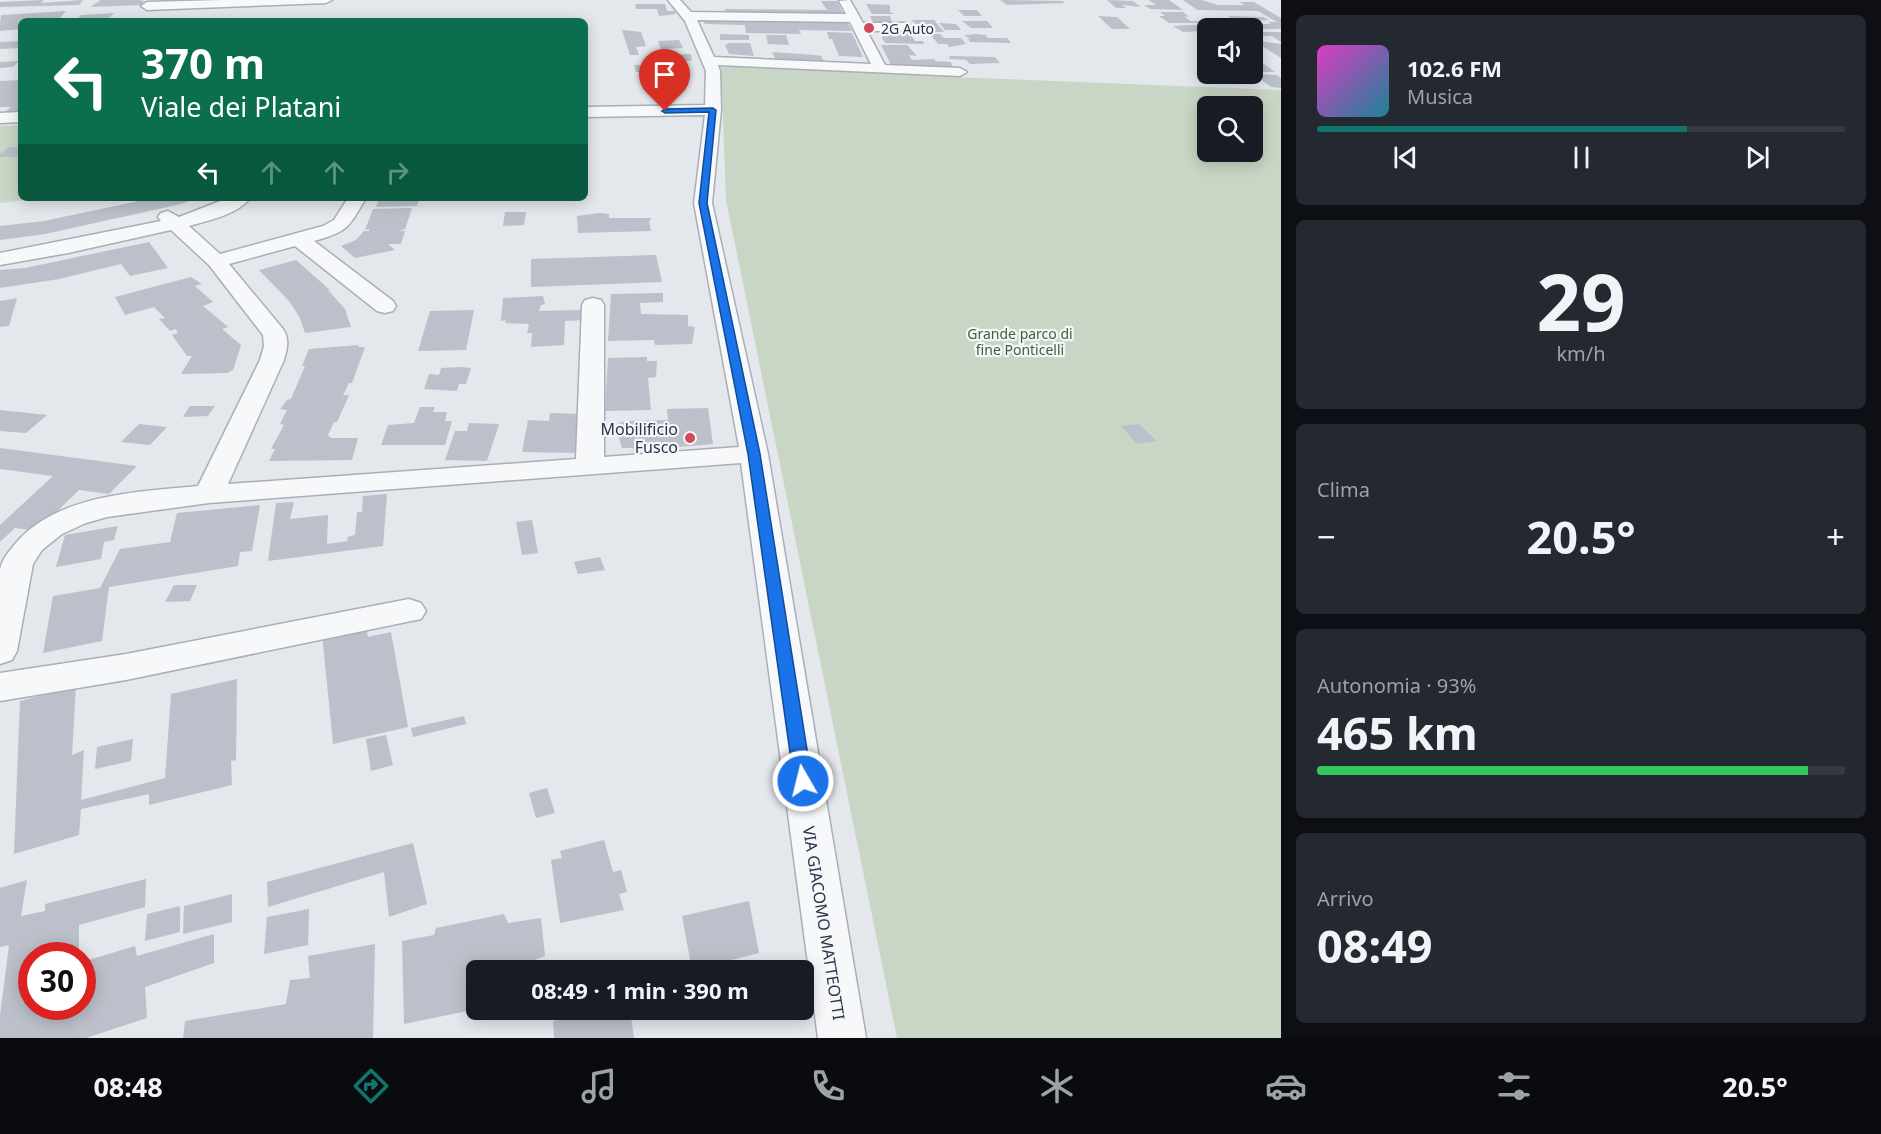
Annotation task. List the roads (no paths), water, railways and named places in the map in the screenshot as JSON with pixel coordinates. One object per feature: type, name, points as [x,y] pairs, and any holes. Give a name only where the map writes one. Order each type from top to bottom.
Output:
[{"type":"street","points":[[146,8],[326,0]]},
{"type":"street","points":[[845,0],[880,68]]},
{"type":"street","points":[[681,8],[907,27]]},
{"type":"street","name":"VIA GIACOMO MATTEOTTI","points":[[681,8],[710,61],[713,71],[712,113],[703,203],[754,454],[842,1038]]},
{"type":"street","points":[[710,61],[768,59],[960,72]]},
{"type":"street","points":[[588,114],[712,113]]},
{"type":"street","points":[[0,120],[18,119]]},
{"type":"street","points":[[0,251],[171,220],[215,201]]},
{"type":"street","points":[[0,259],[59,249],[223,208],[236,201]]},
{"type":"street","points":[[216,261],[330,230],[342,224],[355,201]]},
{"type":"street","points":[[171,220],[216,261],[275,334],[276,346],[272,360],[209,494]]},
{"type":"street","points":[[298,238],[385,306]]},
{"type":"street","points":[[590,465],[593,305]]},
{"type":"street","points":[[0,651],[17,563],[22,552],[52,527],[75,515],[101,508],[209,494],[754,454]]},
{"type":"street","points":[[0,687],[126,667],[409,611]]},
{"type":"place","name":"2G Auto","points":[[869,28]]},
{"type":"place","name":"Mobilificio Fusco","points":[[690,438]]},
{"type":"park label","name":"Grande parco di fine Ponticelli","points":[[1020,342]]}]
